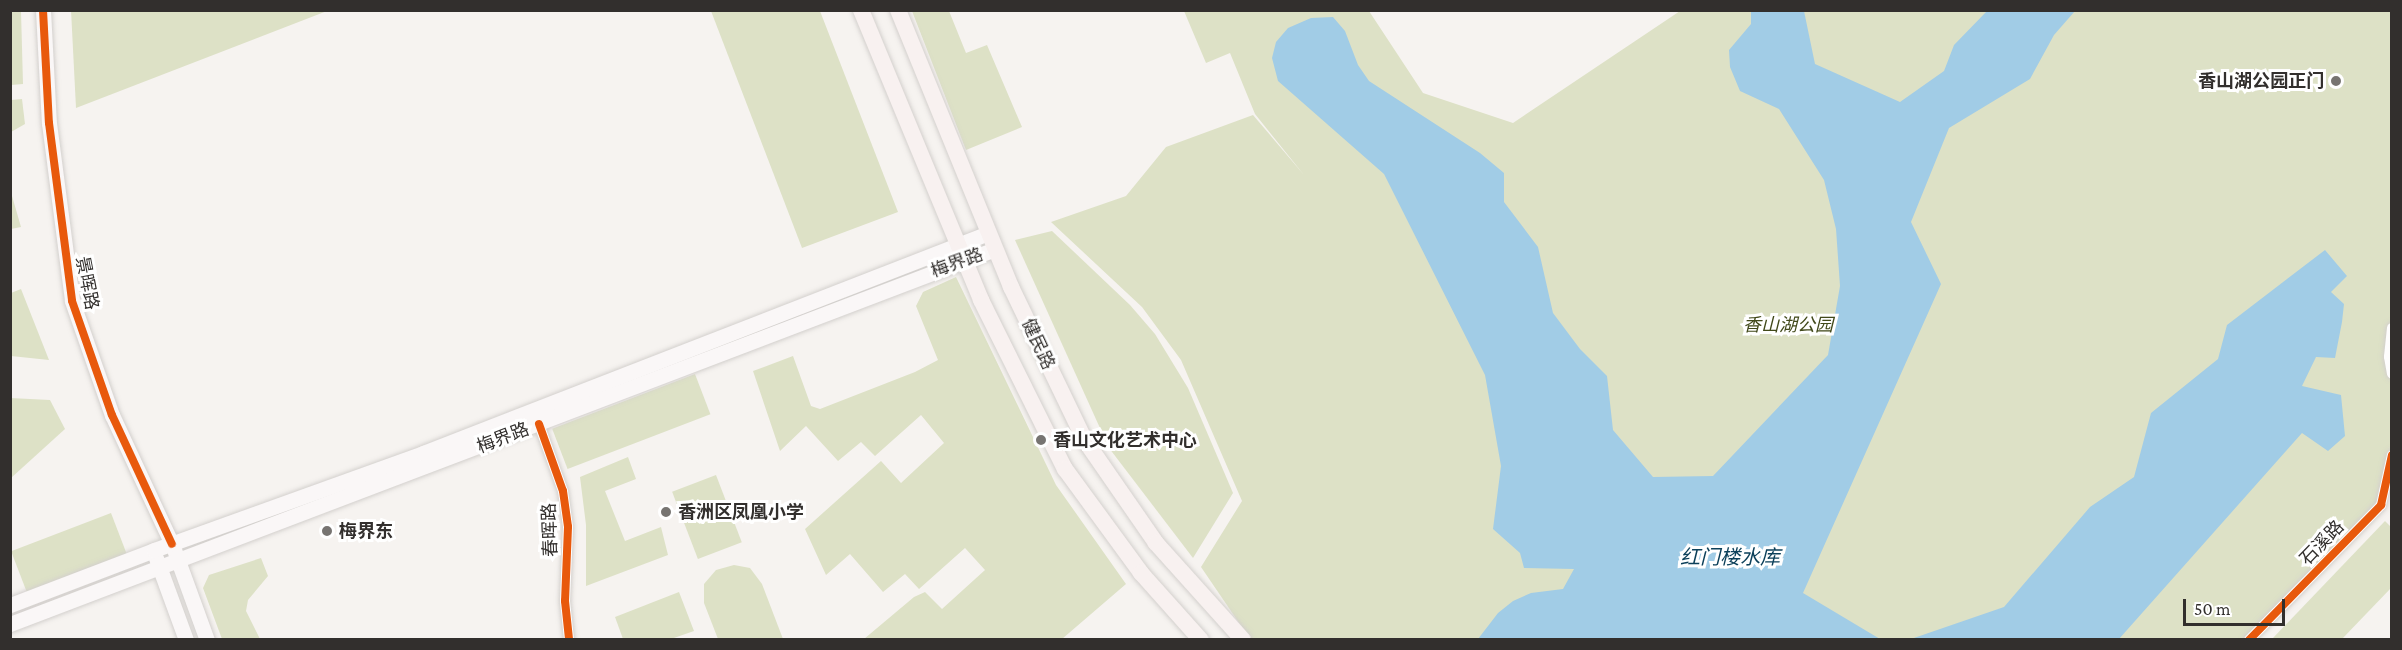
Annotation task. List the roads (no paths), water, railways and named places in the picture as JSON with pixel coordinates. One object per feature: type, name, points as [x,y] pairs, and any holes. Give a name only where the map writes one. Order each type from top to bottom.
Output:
[{"type":"main road","name":"景晖路","points":[[43,10],[49,123],[72,301],[112,415],[172,544],[207,639]]},
{"type":"main road","name":"健民路","points":[[861,10],[961,252],[1018,377],[1065,469],[1141,573],[1201,639]]},
{"type":"main road","name":"健民路","points":[[897,10],[988,233],[1084,439],[1156,543],[1243,639]]},
{"type":"main road","points":[[10,605],[961,252],[988,233]]},
{"type":"main road","name":"梅界路","points":[[10,624],[539,424],[961,252],[995,249]]},
{"type":"main road","points":[[154,550],[186,639]]},
{"type":"street","points":[[2391,328],[2389,357],[2391,374]]},
{"type":"street","name":"春晖路","points":[[539,424],[564,491],[568,527],[566,602],[569,639]]},
{"type":"street","points":[[2391,455],[2381,505],[2391,510]]},
{"type":"street","name":"石溪路","points":[[2249,639],[2381,505]]},
{"type":"water","name":"红门楼水库","points":[[1751,11],[1804,11],[1815,64],[1900,102],[1944,71],[1954,45],[1987,11],[2075,11],[2054,35],[2030,79],[1949,128],[1911,222],[1941,284],[1803,593],[1880,639],[1478,639],[1498,613],[1513,601],[1531,593],[1563,589],[1574,569],[1524,568],[1520,553],[1493,529],[1501,466],[1485,375],[1384,174],[1278,81],[1272,58],[1276,42],[1288,28],[1311,18],[1333,17],[1345,31],[1358,65],[1369,81],[1480,153],[1504,173],[1504,202],[1538,247],[1553,313],[1580,349],[1607,376],[1613,430],[1653,477],[1713,476],[1828,355],[1840,286],[1836,229],[1824,180],[1779,109],[1740,91],[1730,67],[1729,50],[1751,24]]},
{"type":"water","points":[[2325,250],[2347,276],[2331,292],[2344,304],[2342,322],[2335,358],[2316,357],[2302,386],[2341,395],[2345,436],[2328,451],[2302,433],[2119,639],[1911,639],[2004,607],[2090,507],[2134,477],[2151,413],[2218,359],[2227,325]]},
{"type":"place","name":"香山湖公园正门","points":[[2336,81]]},
{"type":"place","name":"香山文化艺术中心","points":[[1041,440]]},
{"type":"place","name":"香洲区凤凰小学","points":[[666,512]]},
{"type":"place","name":"梅界东","points":[[327,531]]},
{"type":"park label","name":"香山湖公园","points":[[1788,325]]}]
